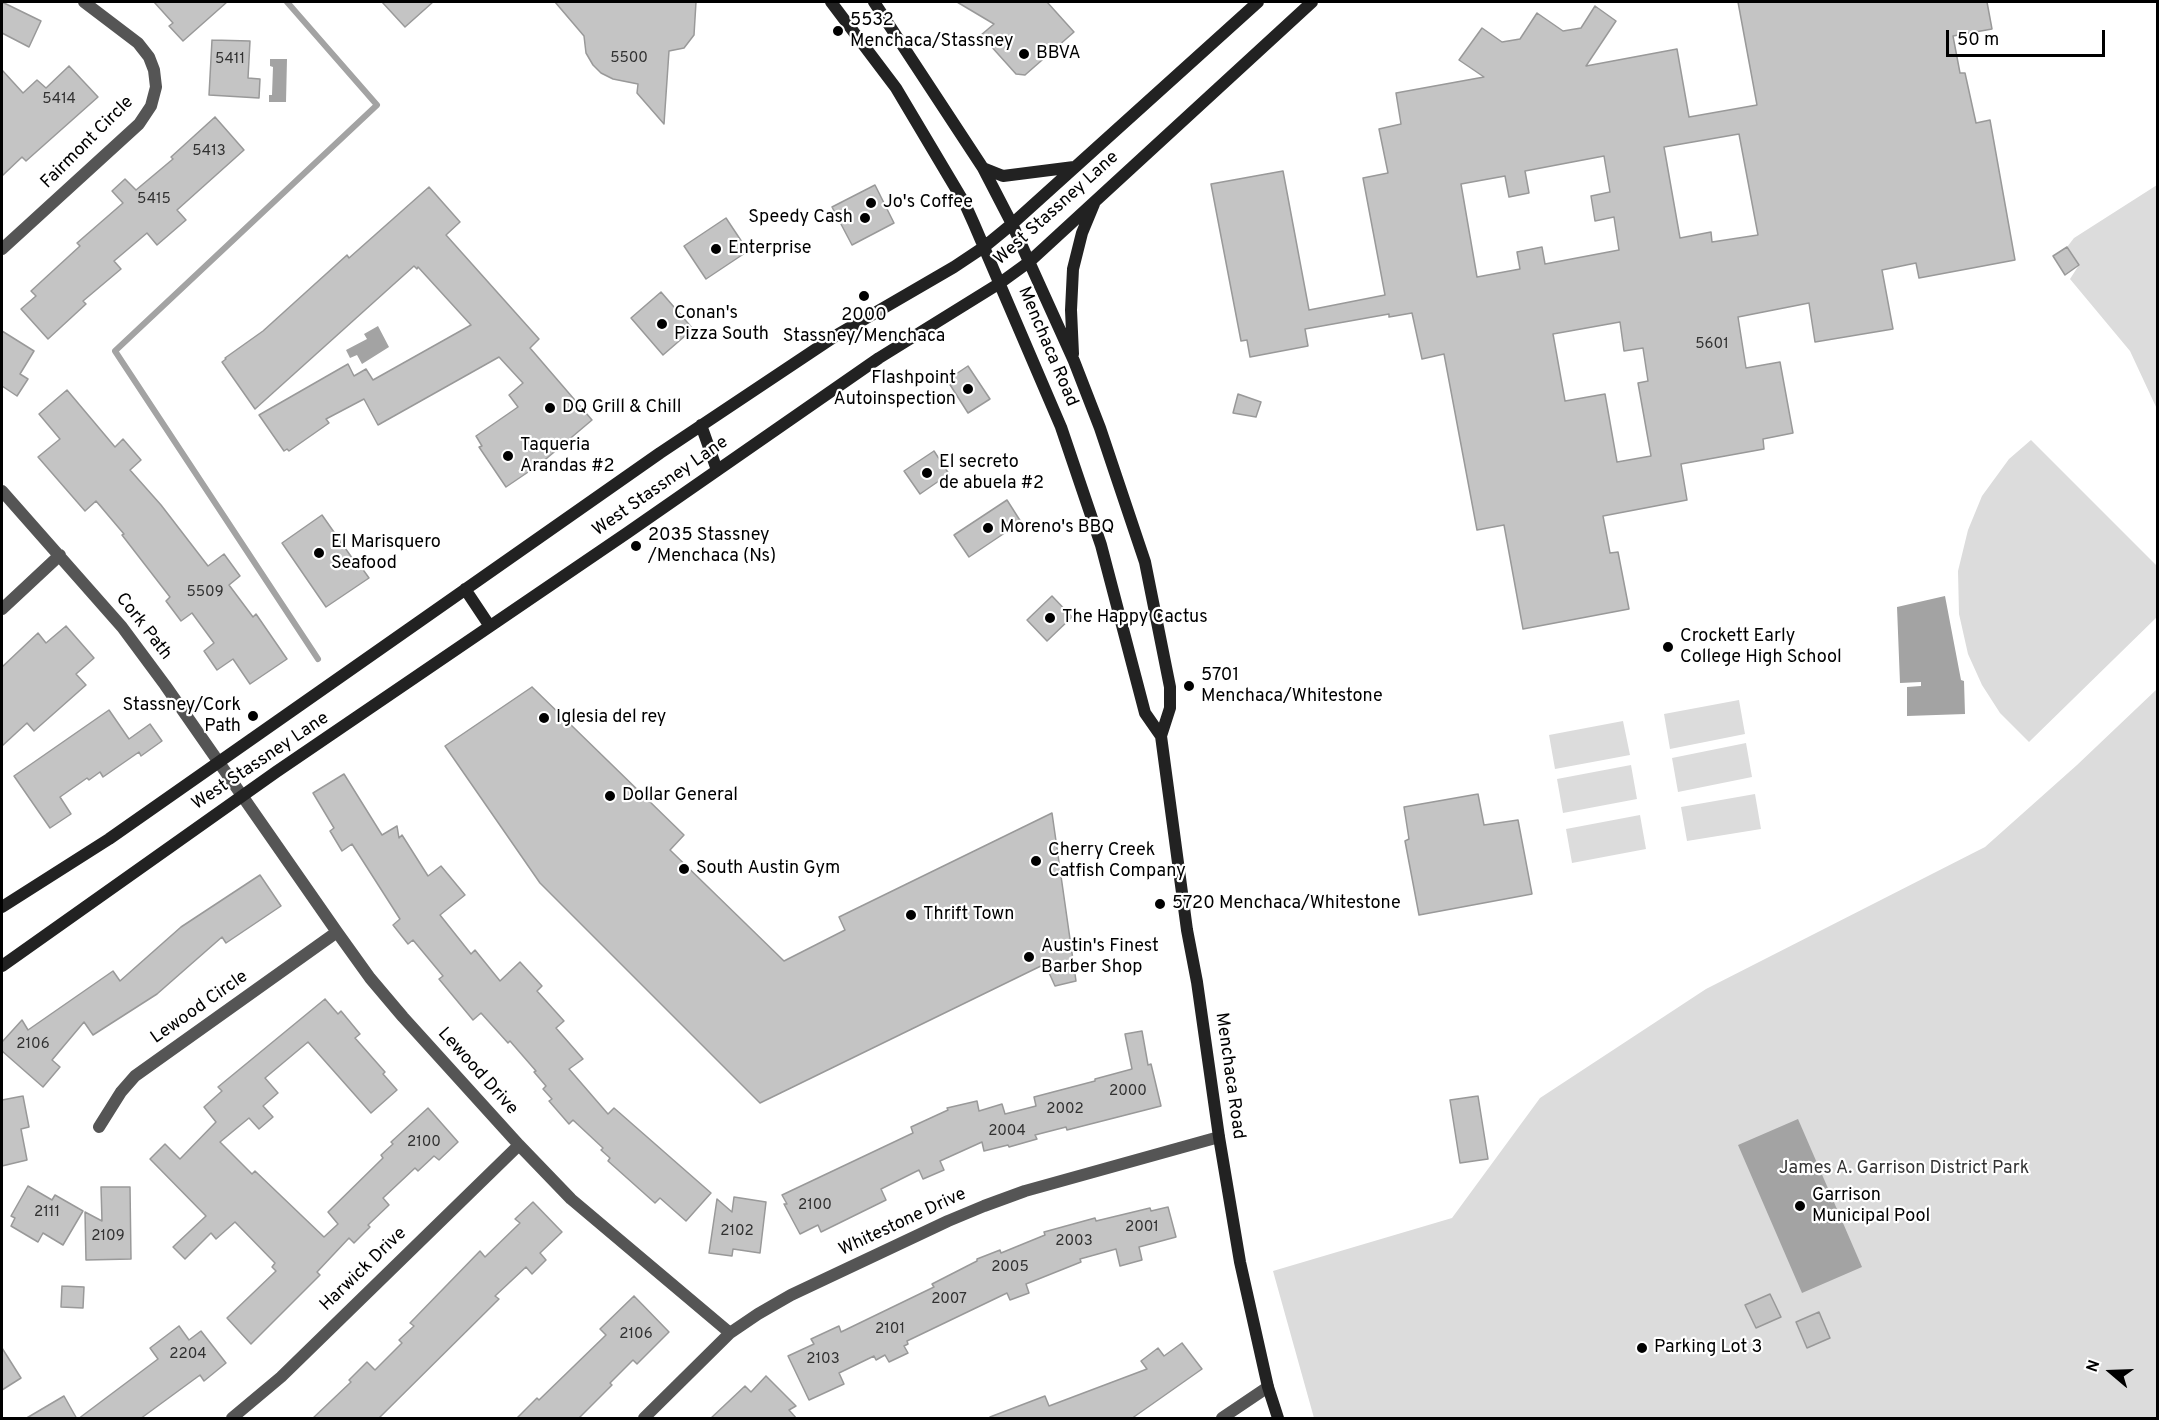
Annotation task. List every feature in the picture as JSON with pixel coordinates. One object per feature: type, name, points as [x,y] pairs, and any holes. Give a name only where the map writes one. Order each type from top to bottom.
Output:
[{"type":"main road","name":"Menchaca Road","points":[[831,2],[879,63],[902,97],[965,204],[1041,376],[1083,489],[1113,584],[1145,713],[1161,736]]},
{"type":"main road","name":"Menchaca Road","points":[[874,2],[983,168],[1012,224],[1074,361],[1100,428],[1145,562],[1170,687],[1170,708],[1161,736],[1186,930],[1197,982],[1240,1262],[1268,1387],[1278,1419]]},
{"type":"main road","name":"West Stassney Lane","points":[[2,907],[109,839],[701,425],[837,335],[984,247],[1258,2]]},
{"type":"main road","name":"West Stassney Lane","points":[[2,966],[242,795],[393,694],[489,625],[879,358],[1000,283],[1029,262],[1312,2]]},
{"type":"main road","points":[[983,168],[1003,176],[1074,167]]},
{"type":"main road","points":[[1074,361],[1071,310],[1073,268],[1082,233],[1097,199]]},
{"type":"main road","points":[[701,425],[717,470]]},
{"type":"main road","points":[[465,589],[489,625]]},
{"type":"street","name":"Fairmont Circle","points":[[2,249],[139,124],[151,106],[156,87],[154,70],[149,57],[138,43],[84,2]]},
{"type":"street","name":"Cork Path","points":[[2,491],[122,627],[242,795]]},
{"type":"street","points":[[2,609],[60,555]]},
{"type":"street","name":"Lewood Drive","points":[[242,795],[370,978],[519,1145],[571,1199],[730,1333]]},
{"type":"street","name":"Lewood Circle","points":[[99,1128],[121,1092],[135,1076],[337,933]]},
{"type":"street","name":"Whitestone Drive","points":[[644,1419],[730,1333],[791,1295],[984,1206],[1025,1191],[1219,1137]]},
{"type":"street","name":"Harwick Drive","points":[[232,1419],[281,1377],[519,1145]]},
{"type":"street","points":[[1222,1419],[1268,1387]]},
{"type":"green space","points":[[2157,185],[2157,409],[2130,351],[2070,279],[2079,265],[2067,247],[2074,238]]},
{"type":"green space","points":[[2031,440],[2157,566],[2158,616],[2029,742],[2000,713],[1982,685],[1968,654],[1959,614],[1958,571],[1968,530],[1982,496],[2009,459]]},
{"type":"green space","name":"James A. Garrison District Park","points":[[2157,689],[2157,1418],[1314,1418],[1273,1271],[1452,1218],[1540,1098],[1706,989],[1985,847],[2077,765]]},
{"type":"green space","points":[[1739,700],[1745,734],[1670,749],[1664,714]]},
{"type":"green space","points":[[1623,721],[1630,755],[1555,769],[1549,735]]},
{"type":"green space","points":[[1746,743],[1752,777],[1678,792],[1672,758]]},
{"type":"green space","points":[[1631,765],[1637,799],[1563,813],[1557,779]]},
{"type":"green space","points":[[1755,794],[1761,829],[1687,841],[1681,807]]},
{"type":"green space","points":[[1640,815],[1646,849],[1572,863],[1566,829]]},
{"type":"shaded area","points":[[270,59],[287,59],[286,102],[269,102],[269,95],[272,95],[273,67],[270,66]]},
{"type":"shaded area","points":[[378,326],[389,347],[362,364],[357,355],[350,358],[346,350],[367,339],[364,334]]},
{"type":"shaded area","points":[[1945,596],[1961,680],[1964,681],[1965,714],[1907,716],[1907,687],[1921,686],[1921,682],[1900,683],[1897,607]]},
{"type":"shaded area","name":"Garrison Municipal Pool","points":[[1798,1119],[1862,1267],[1802,1293],[1738,1145]]},
{"type":"building","points":[[2,2],[41,21],[29,47],[2,33]]},
{"type":"building","points":[[154,2],[227,2],[183,41],[169,26],[173,23]]},
{"type":"building","points":[[382,2],[433,2],[405,27]]},
{"type":"building","points":[[555,2],[696,2],[694,35],[684,48],[669,51],[664,124],[637,93],[638,84],[613,79],[601,73],[593,65],[586,53],[584,36]]},
{"type":"building","name":"BBVA","points":[[957,2],[1047,2],[1074,32],[1025,75],[1016,74],[981,35],[994,24]]},
{"type":"building","points":[[1738,2],[1987,2],[1992,29],[1953,36],[1960,73],[1965,73],[1976,123],[1990,120],[2015,260],[1919,278],[1916,263],[1882,270],[1893,329],[1815,342],[1809,303],[1738,317],[1746,368],[1780,362],[1793,433],[1763,439],[1764,449],[1681,464],[1687,500],[1603,516],[1610,553],[1618,552],[1629,609],[1523,629],[1504,525],[1477,530],[1444,354],[1422,359],[1412,313],[1389,317],[1389,314],[1305,329],[1308,346],[1250,357],[1247,340],[1241,341],[1211,184],[1283,171],[1309,310],[1385,295],[1363,178],[1388,173],[1379,129],[1401,124],[1396,93],[1484,77],[1459,60],[1482,28],[1502,42],[1520,39],[1537,13],[1563,31],[1581,28],[1595,6],[1616,21],[1586,66],[1677,49],[1689,117],[1757,105]],"holes":[[[1739,134],[1758,235],[1712,242],[1711,232],[1680,238],[1664,147]],[[1604,156],[1610,192],[1591,196],[1595,221],[1614,217],[1619,250],[1545,264],[1542,247],[1517,252],[1520,269],[1477,277],[1461,184],[1505,176],[1509,197],[1529,193],[1525,171]],[[1620,322],[1624,351],[1643,348],[1648,381],[1638,383],[1651,456],[1617,462],[1605,394],[1565,401],[1553,334]]]},
{"type":"building","points":[[212,40],[250,41],[248,78],[260,79],[259,98],[209,95]]},
{"type":"building","points":[[69,66],[98,97],[26,161],[22,157],[2,176],[2,70],[23,93],[37,80],[46,88]]},
{"type":"building","points":[[215,117],[244,150],[177,210],[186,220],[157,245],[147,233],[114,261],[121,269],[83,301],[86,304],[48,339],[21,309],[36,296],[31,291],[80,246],[77,243],[123,203],[112,191],[125,179],[136,190],[173,159],[171,157]]},
{"type":"building","name":"Speedy Cash","points":[[875,185],[894,223],[852,245],[832,207]]},
{"type":"building","points":[[429,187],[460,222],[446,235],[539,339],[530,348],[592,420],[540,464],[506,487],[479,447],[482,446],[476,436],[518,407],[509,395],[523,383],[499,357],[378,425],[364,399],[326,419],[329,423],[289,451],[287,449],[284,451],[259,415],[348,364],[354,376],[366,369],[373,380],[471,325],[418,267],[417,269],[414,266],[255,409],[222,362],[263,331],[347,255],[349,258]]},
{"type":"building","name":"Enterprise","points":[[726,218],[748,251],[706,279],[684,246]]},
{"type":"building","points":[[2067,247],[2079,265],[2065,275],[2053,256]]},
{"type":"building","name":"Conan's Pizza South","points":[[661,292],[693,329],[663,355],[631,318]]},
{"type":"building","points":[[2,331],[34,351],[20,374],[28,379],[17,396],[2,386]]},
{"type":"building","name":"Flashpoint Autoinspection","points":[[968,366],[990,399],[968,413],[947,380]]},
{"type":"building","points":[[67,390],[115,447],[123,439],[141,460],[130,470],[161,505],[208,566],[224,554],[240,576],[229,585],[253,617],[256,614],[287,659],[250,684],[233,659],[217,670],[204,651],[214,643],[192,613],[181,621],[166,601],[170,597],[122,535],[124,534],[96,501],[85,511],[38,457],[60,439],[39,414]]},
{"type":"building","points":[[1238,394],[1261,402],[1256,417],[1233,413]]},
{"type":"building","name":"El secreto de abuela #2","points":[[934,451],[949,474],[920,494],[904,471]]},
{"type":"building","name":"Moreno's BBQ","points":[[1007,500],[1021,522],[969,557],[954,535]]},
{"type":"building","name":"El Marisquero Seafood","points":[[322,515],[357,565],[359,564],[369,578],[326,607],[282,543]]},
{"type":"building","name":"The Happy Cactus","points":[[1052,596],[1072,617],[1047,641],[1027,620]]},
{"type":"building","points":[[66,626],[94,658],[76,674],[86,685],[34,731],[27,723],[2,746],[2,667],[38,633],[46,643]]},
{"type":"building","points":[[532,687],[684,835],[670,850],[784,961],[845,930],[839,917],[1052,813],[1076,981],[1055,986],[1045,964],[760,1103],[540,883],[445,746]]},
{"type":"building","points":[[109,710],[129,739],[150,724],[162,741],[141,756],[139,752],[103,777],[100,772],[89,780],[87,778],[60,797],[71,814],[50,828],[14,776]]},
{"type":"building","points":[[344,774],[382,835],[397,826],[399,838],[402,835],[428,876],[441,866],[465,895],[440,915],[471,954],[475,950],[500,981],[520,962],[542,986],[537,991],[564,1021],[556,1028],[583,1059],[569,1069],[608,1114],[614,1108],[711,1193],[686,1221],[660,1198],[655,1203],[608,1161],[610,1158],[601,1150],[603,1148],[573,1120],[569,1124],[549,1101],[552,1099],[543,1089],[546,1086],[534,1072],[536,1071],[510,1041],[508,1043],[481,1013],[473,1020],[439,979],[443,976],[413,940],[408,944],[393,925],[400,919],[352,844],[342,851],[330,831],[334,828],[313,793]]},
{"type":"building","points":[[1478,794],[1484,825],[1518,820],[1532,894],[1419,915],[1405,841],[1409,839],[1404,807]]},
{"type":"building","points":[[260,875],[281,906],[226,943],[222,937],[157,994],[93,1035],[84,1022],[52,1060],[60,1067],[43,1087],[2,1051],[2,1042],[22,1020],[28,1030],[113,971],[120,981],[181,927]]},
{"type":"building","points":[[325,999],[338,1014],[341,1011],[360,1034],[355,1038],[385,1072],[383,1074],[397,1090],[371,1113],[308,1042],[265,1078],[278,1093],[263,1106],[273,1117],[259,1129],[249,1118],[220,1142],[252,1174],[255,1171],[324,1237],[338,1224],[328,1212],[383,1158],[381,1155],[393,1144],[391,1142],[428,1108],[458,1142],[439,1160],[434,1156],[418,1171],[415,1168],[383,1198],[389,1205],[368,1225],[370,1227],[354,1243],[349,1238],[317,1272],[320,1275],[251,1344],[227,1318],[276,1271],[272,1267],[275,1263],[235,1222],[216,1239],[211,1233],[185,1259],[173,1247],[206,1216],[150,1159],[165,1144],[180,1159],[216,1122],[204,1107],[222,1091],[218,1087]]},
{"type":"building","points":[[1142,1031],[1148,1065],[1151,1064],[1161,1106],[1067,1130],[1066,1127],[1035,1135],[1037,1139],[1009,1147],[1008,1145],[984,1151],[982,1142],[940,1161],[944,1170],[923,1179],[919,1170],[881,1189],[886,1200],[821,1232],[818,1225],[800,1234],[784,1204],[787,1204],[782,1195],[913,1133],[911,1127],[948,1110],[947,1108],[977,1101],[979,1111],[1002,1104],[1005,1114],[1036,1106],[1034,1097],[1132,1069],[1125,1034]]},
{"type":"building","points":[[23,1096],[29,1127],[21,1129],[27,1160],[2,1166],[2,1100]]},
{"type":"building","points":[[1478,1096],[1488,1159],[1460,1163],[1450,1100]]},
{"type":"building","points":[[28,1186],[52,1200],[55,1195],[83,1211],[63,1245],[43,1233],[38,1242],[11,1226],[15,1218],[11,1216]]},
{"type":"building","points":[[101,1187],[130,1187],[131,1259],[86,1260],[85,1212],[102,1221]]},
{"type":"building","points":[[734,1197],[766,1202],[760,1253],[733,1249],[732,1256],[709,1253],[717,1199],[732,1212]]},
{"type":"building","points":[[533,1202],[562,1232],[540,1253],[546,1260],[532,1274],[526,1267],[495,1296],[499,1299],[378,1419],[312,1419],[351,1382],[349,1380],[367,1362],[375,1370],[402,1343],[399,1340],[414,1326],[410,1323],[480,1251],[485,1257],[520,1223],[515,1219]]},
{"type":"building","points":[[1168,1207],[1176,1237],[1139,1247],[1142,1260],[1120,1266],[1116,1249],[1080,1259],[1081,1262],[1026,1284],[1029,1293],[1010,1300],[1007,1293],[907,1341],[908,1344],[904,1346],[908,1353],[889,1362],[885,1355],[876,1360],[874,1356],[839,1373],[844,1384],[809,1400],[788,1356],[814,1344],[811,1339],[839,1326],[841,1332],[934,1287],[932,1284],[977,1259],[1000,1250],[1001,1253],[1045,1235],[1044,1232],[1095,1218],[1096,1221],[1150,1208],[1151,1211]]},
{"type":"building","points":[[62,1286],[84,1287],[83,1308],[61,1307]]},
{"type":"building","points":[[1770,1294],[1781,1317],[1756,1328],[1745,1305]]},
{"type":"building","points":[[634,1296],[669,1332],[637,1364],[633,1360],[578,1419],[516,1419],[537,1398],[539,1400],[606,1335],[600,1329]]},
{"type":"building","points":[[1819,1312],[1830,1338],[1807,1348],[1796,1322]]},
{"type":"building","points":[[179,1326],[189,1340],[201,1331],[226,1363],[204,1381],[200,1375],[140,1419],[78,1419],[158,1359],[150,1348]]},
{"type":"building","points":[[1182,1343],[1202,1369],[1131,1419],[990,1419],[990,1417],[1045,1396],[1049,1406],[1147,1369],[1141,1361],[1158,1348],[1164,1356]]},
{"type":"building","points":[[2,1348],[21,1378],[2,1390]]},
{"type":"building","points":[[766,1376],[796,1406],[789,1410],[797,1419],[710,1419],[745,1386],[751,1392]]},
{"type":"building","points":[[64,1396],[77,1419],[25,1419]]},
{"type":"waterway","points":[[287,2],[377,105],[115,351],[318,659]]},
{"type":"place","name":"5532 Menchaca/Stassney","points":[[838,31]]},
{"type":"place","name":"BBVA","points":[[1024,54]]},
{"type":"place","name":"Jo's Coffee","points":[[871,203]]},
{"type":"place","name":"Speedy Cash","points":[[865,218]]},
{"type":"place","name":"Enterprise","points":[[716,249]]},
{"type":"place","name":"2000 Stassney/Menchaca","points":[[864,296]]},
{"type":"place","name":"Conan's Pizza South","points":[[662,324]]},
{"type":"place","name":"Flashpoint Autoinspection","points":[[968,389]]},
{"type":"place","name":"DQ Grill & Chill","points":[[550,408]]},
{"type":"place","name":"Taqueria Arandas #2","points":[[508,456]]},
{"type":"place","name":"El secreto de abuela #2","points":[[927,473]]},
{"type":"place","name":"Moreno's BBQ","points":[[988,528]]},
{"type":"place","name":"2035 Stassney /Menchaca (Ns)","points":[[636,546]]},
{"type":"place","name":"El Marisquero Seafood","points":[[319,553]]},
{"type":"place","name":"The Happy Cactus","points":[[1050,618]]},
{"type":"place","name":"Crockett Early College High School","points":[[1668,647]]},
{"type":"place","name":"5701 Menchaca/Whitestone","points":[[1189,686]]},
{"type":"place","name":"Stassney/Cork Path","points":[[253,716]]},
{"type":"place","name":"Iglesia del rey","points":[[544,718]]},
{"type":"place","name":"Dollar General","points":[[610,796]]},
{"type":"place","name":"Cherry Creek Catfish Company","points":[[1036,861]]},
{"type":"place","name":"South Austin Gym","points":[[684,869]]},
{"type":"place","name":"5720 Menchaca/Whitestone","points":[[1160,904]]},
{"type":"place","name":"Thrift Town","points":[[911,915]]},
{"type":"place","name":"Austin's Finest Barber Shop","points":[[1029,957]]},
{"type":"place","name":"Garrison Municipal Pool","points":[[1800,1206]]},
{"type":"place","name":"Parking Lot 3","points":[[1642,1348]]}]
